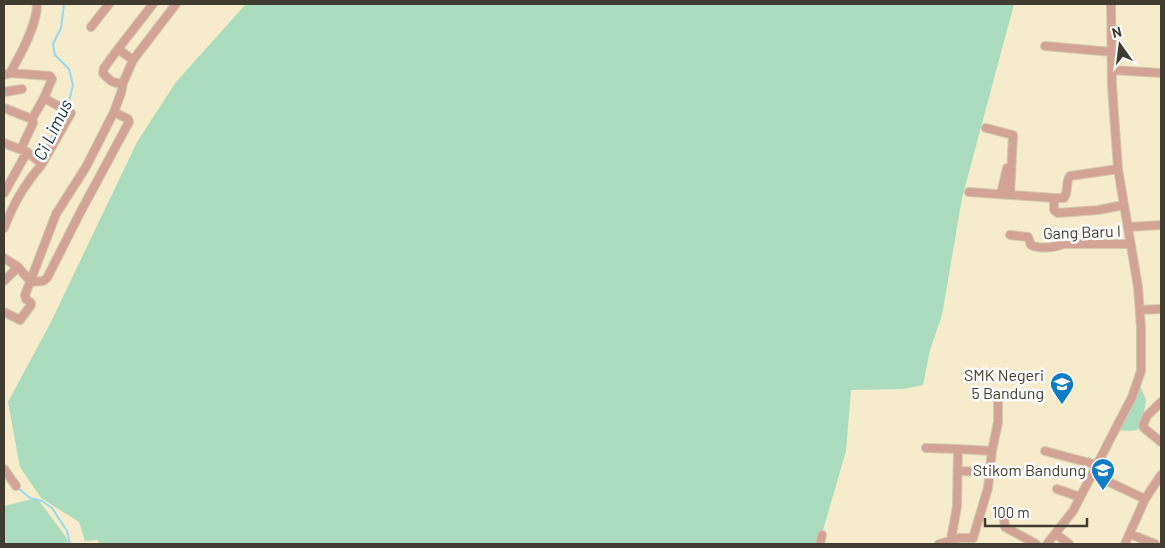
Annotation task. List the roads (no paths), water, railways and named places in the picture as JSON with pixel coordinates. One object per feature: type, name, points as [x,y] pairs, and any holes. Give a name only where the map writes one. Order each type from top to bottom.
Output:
[{"type":"street","points":[[4,193],[24,151],[33,123],[32,120],[44,98],[51,77],[7,74],[26,42],[37,13],[36,4]]},
{"type":"street","points":[[90,27],[109,4]]},
{"type":"street","points":[[123,83],[109,81],[103,74],[104,68],[153,4]]},
{"type":"street","points":[[4,312],[22,320],[31,304],[24,297],[56,214],[86,167],[114,112],[132,60],[176,4]]},
{"type":"street","points":[[1047,544],[1067,522],[1132,397],[1140,377],[1140,310],[1132,244],[1118,169],[1112,101],[1111,4]]},
{"type":"street","points":[[1045,46],[1112,52]]},
{"type":"street","points":[[118,49],[132,60]]},
{"type":"street","points":[[1112,70],[1161,73]]},
{"type":"street","points":[[4,92],[22,89]]},
{"type":"street","points":[[4,228],[24,185],[42,164],[71,113],[44,98]]},
{"type":"street","points":[[4,108],[32,120]]},
{"type":"street","points":[[31,282],[43,281],[47,278],[81,210],[129,122],[128,119],[114,112]]},
{"type":"street","points":[[986,128],[1012,135],[1010,195]]},
{"type":"street","points":[[4,143],[24,151],[42,164]]},
{"type":"street","points":[[1001,194],[1011,153]]},
{"type":"street","points":[[969,192],[1064,198],[1067,195],[1068,178],[1070,176],[1118,169]]},
{"type":"street","name":"Gang Baru I","points":[[1054,198],[1054,210],[1056,212],[1110,211],[1124,207]]},
{"type":"street","points":[[1129,229],[1138,226],[1158,226]]},
{"type":"street","points":[[1129,229],[1158,226]]},
{"type":"street","name":"Gang Baru I","points":[[1010,236],[1028,237],[1031,245],[1034,247],[1057,247],[1063,244],[1132,244]]},
{"type":"street","points":[[4,258],[18,267],[31,282]]},
{"type":"street","points":[[4,281],[18,267]]},
{"type":"street","points":[[1140,310],[1161,309]]},
{"type":"street","points":[[939,544],[965,537],[975,541],[988,488],[992,451],[998,422],[998,401]]},
{"type":"street","points":[[1161,402],[1147,416],[1143,425],[1161,442]]},
{"type":"street","points":[[926,448],[992,451]]},
{"type":"street","points":[[951,540],[957,506],[958,449]]},
{"type":"street","points":[[1045,451],[1096,465]]},
{"type":"street","points":[[4,469],[16,486]]},
{"type":"street","points":[[962,471],[1015,473]]},
{"type":"street","points":[[1092,474],[1145,499]]},
{"type":"street","points":[[1125,544],[1145,499],[1161,475]]},
{"type":"street","points":[[1057,489],[1080,497]]},
{"type":"street","points":[[1004,519],[1005,527],[1036,544]]},
{"type":"street","points":[[1056,534],[1069,544]]},
{"type":"street","points":[[1130,534],[1154,544]]},
{"type":"street","points":[[820,544],[822,535]]},
{"type":"waterway","name":"Ci Limus","points":[[64,4],[61,28],[53,44],[55,55],[69,69],[73,85],[67,109]]},
{"type":"waterway","name":"Ci Limus","points":[[39,159],[65,113]]},
{"type":"waterway","name":"Ci Limus","points":[[17,487],[30,498],[42,501],[52,508],[67,531],[70,544]]},
{"type":"place","name":"SMK Negeri 5 Bandung","points":[[1062,405]]},
{"type":"place","name":"Stikom Bandung","points":[[1103,491]]}]
